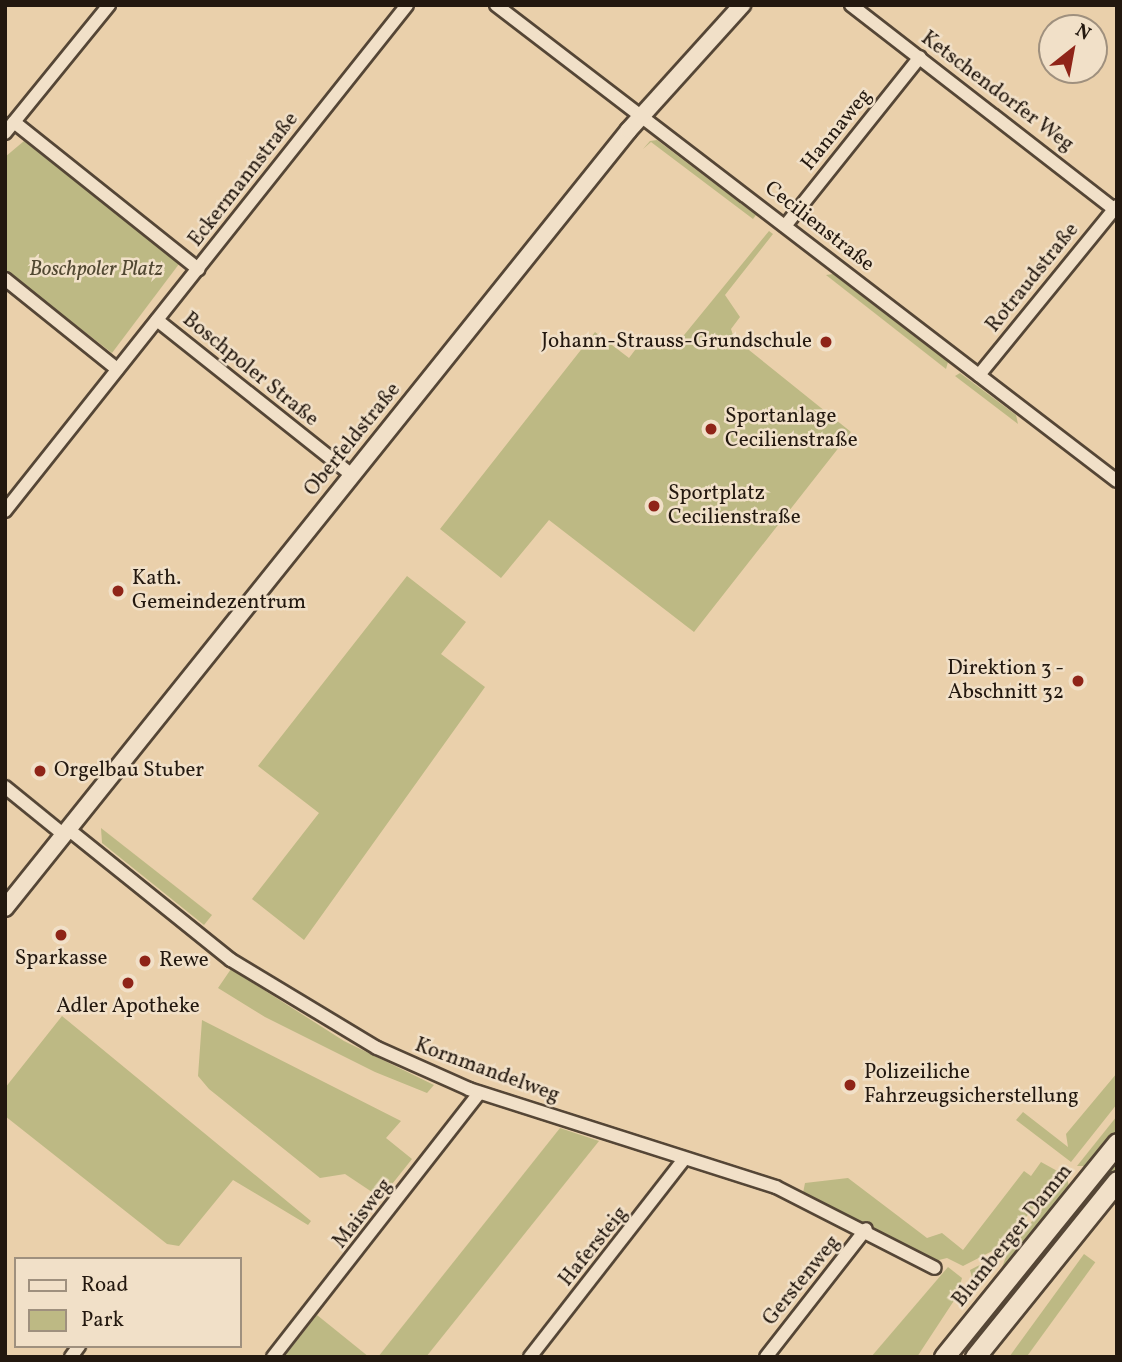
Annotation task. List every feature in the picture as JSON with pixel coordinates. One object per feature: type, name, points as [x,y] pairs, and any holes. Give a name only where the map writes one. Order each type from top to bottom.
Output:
[{"type":"main road","name":"Blumberger Damm","points":[[944,1357],[1117,1143]]},
{"type":"main road","points":[[975,1357],[1117,1181]]},
{"type":"street","points":[[5,134],[109,5]]},
{"type":"street","name":"Eckermannstraße","points":[[5,511],[407,5]]},
{"type":"street","name":"Cecilienstraße","points":[[496,5],[1117,481]]},
{"type":"street","name":"Oberfeldstraße","points":[[5,908],[641,115],[742,5]]},
{"type":"street","name":"Ketschendorfer Weg","points":[[851,5],[1116,209]]},
{"type":"street","name":"Hannaweg","points":[[785,226],[920,57]]},
{"type":"street","points":[[14,122],[198,269]]},
{"type":"street","name":"Rotraudstraße","points":[[979,375],[1116,209]]},
{"type":"street","points":[[5,279],[117,369]]},
{"type":"street","name":"Boschpoler Straße","points":[[157,320],[352,475]]},
{"type":"street","name":"Kornmandelweg","points":[[5,787],[264,982],[377,1048],[479,1093],[776,1187],[866,1229],[935,1268]]},
{"type":"street","name":"Maisweg","points":[[273,1357],[479,1093]]},
{"type":"street","name":"Hafersteig","points":[[530,1357],[684,1159]]},
{"type":"street","name":"Gerstenweg","points":[[766,1357],[866,1229]]},
{"type":"green space","points":[[657,140],[756,215],[753,219],[651,142],[643,149],[650,141]]},
{"type":"green space","name":"Boschpoler Platz","points":[[24,141],[179,264],[112,353],[5,270],[5,157]]},
{"type":"green space","name":"Sportanlage Cecilienstraße","points":[[769,231],[773,234],[725,295],[740,317],[731,329],[734,338],[851,432],[694,632],[549,520],[501,578],[440,529],[595,332],[629,358],[638,346],[680,340]]},
{"type":"green space","points":[[833,274],[948,362],[946,369],[826,275]]},
{"type":"green space","points":[[960,373],[1016,415],[1018,424],[955,376]]},
{"type":"green space","points":[[407,576],[466,622],[441,654],[485,687],[304,940],[252,899],[319,813],[258,766]]},
{"type":"green space","points":[[101,828],[212,915],[204,925],[102,843]]},
{"type":"green space","points":[[231,969],[344,1041],[434,1085],[427,1093],[375,1072],[265,1017],[218,988]]},
{"type":"green space","points":[[62,1016],[311,1221],[308,1225],[233,1180],[179,1246],[167,1244],[5,1116],[5,1088]]},
{"type":"green space","points":[[202,1020],[401,1121],[386,1138],[412,1159],[381,1198],[345,1174],[320,1178],[209,1089],[198,1076]]},
{"type":"green space","points":[[1117,1073],[1117,1104],[1071,1162],[1016,1120],[1023,1112],[1068,1147],[1066,1134]]},
{"type":"green space","points":[[1117,1116],[1117,1132],[1090,1166],[1077,1166]]},
{"type":"green space","points":[[560,1128],[599,1141],[426,1357],[378,1357]]},
{"type":"green space","points":[[1117,1157],[1117,1168],[964,1357],[1010,1288]]},
{"type":"green space","points":[[1041,1162],[1061,1173],[1004,1245],[963,1266],[947,1258],[931,1262],[803,1193],[805,1183],[848,1178],[927,1238],[942,1233],[963,1250],[1024,1171],[1031,1176]]},
{"type":"green space","points":[[1067,1178],[1070,1191],[999,1276],[1008,1251]]},
{"type":"green space","points":[[1084,1254],[1095,1262],[1026,1357],[1009,1357]]},
{"type":"green space","points":[[997,1256],[989,1270],[975,1288],[970,1270]]},
{"type":"green space","points":[[948,1267],[962,1278],[957,1296],[917,1357],[871,1357]]},
{"type":"green space","points":[[317,1315],[369,1357],[284,1357]]},
{"type":"place","name":"Johann-Strauss-Grundschule","points":[[826,342]]},
{"type":"place","name":"Sportanlage Cecilienstraße","points":[[711,429]]},
{"type":"place","name":"Sportplatz Cecilienstraße","points":[[654,506]]},
{"type":"place","name":"Kath. Gemeindezentrum","points":[[118,591]]},
{"type":"place","name":"Direktion 3 - Abschnitt 32","points":[[1078,681]]},
{"type":"place","name":"Orgelbau Stuber","points":[[40,771]]},
{"type":"place","name":"Sparkasse","points":[[61,935]]},
{"type":"place","name":"Rewe","points":[[145,961]]},
{"type":"place","name":"Adler Apotheke","points":[[128,983]]},
{"type":"place","name":"Polizeiliche Fahrzeugsicherstellung","points":[[850,1085]]}]
